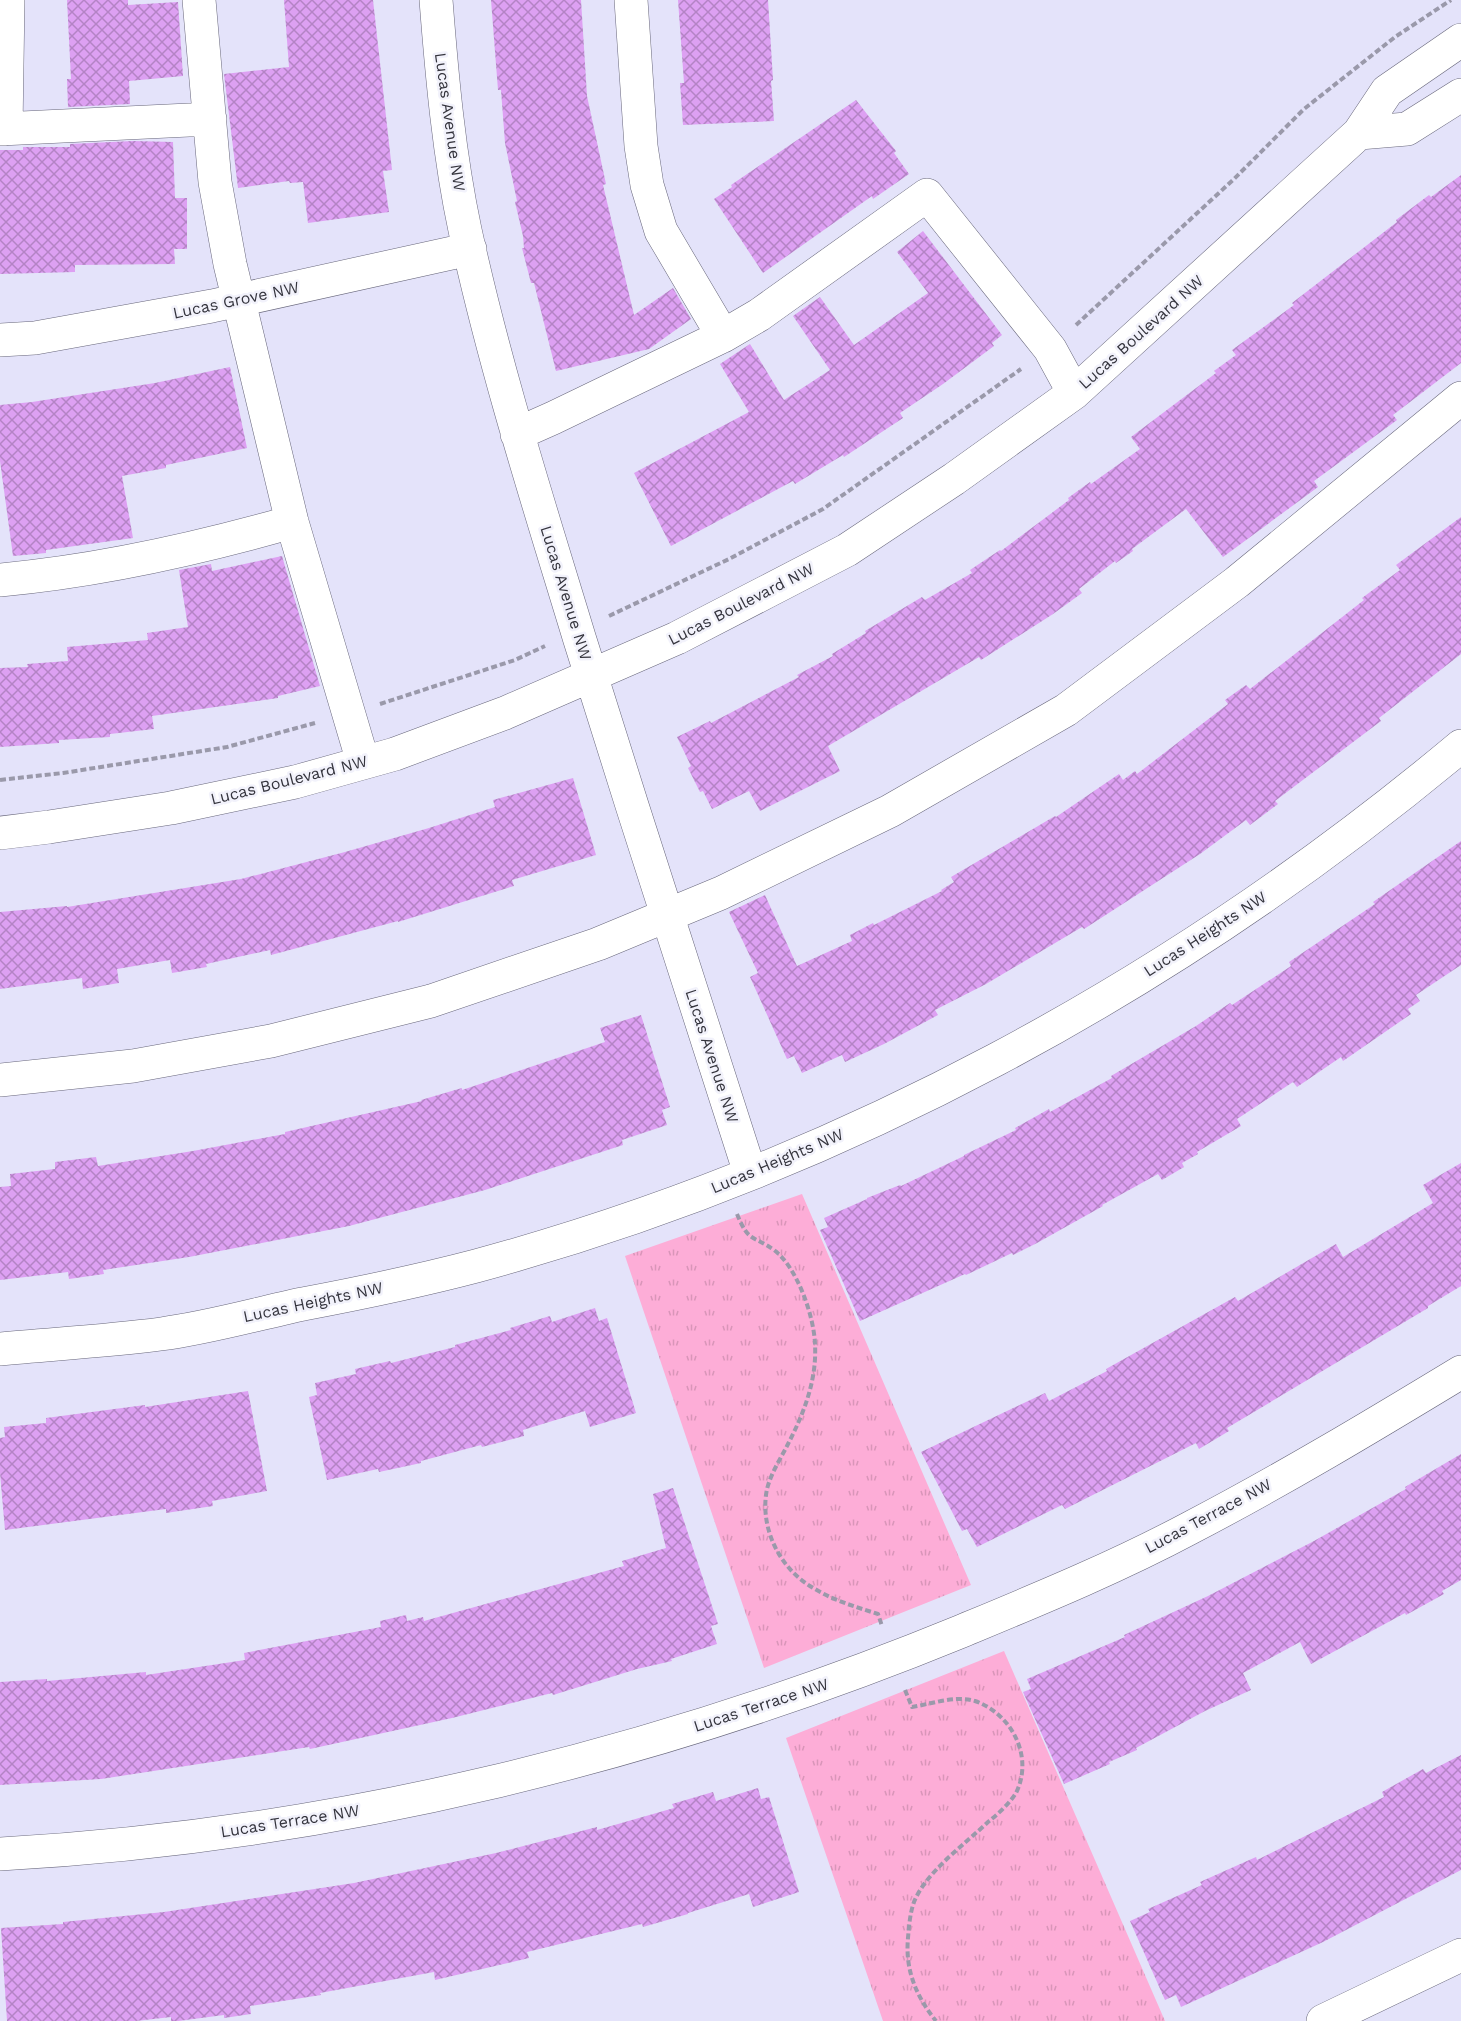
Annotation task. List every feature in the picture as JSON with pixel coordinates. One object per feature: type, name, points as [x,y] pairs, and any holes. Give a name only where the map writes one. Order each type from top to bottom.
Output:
[{"type":"street","points":[[8,0],[3,129],[210,119]]},
{"type":"street","points":[[199,0],[215,182],[239,301],[292,522],[363,762]]},
{"type":"street","name":"Lucas Avenue NW","points":[[436,0],[444,102],[455,173],[495,358],[666,916],[737,1178]]},
{"type":"street","points":[[631,0],[641,146],[647,185],[661,231],[723,336]]},
{"type":"street","name":"Lucas Boulevard NW","points":[[0,833],[171,808],[295,782],[395,754],[505,713],[677,638],[847,550],[954,479],[1074,393],[1359,133],[1387,91],[1461,40]]},
{"type":"street","points":[[1359,133],[1407,129],[1461,95]]},
{"type":"street","points":[[517,434],[723,336],[759,315],[927,195],[1050,349],[1074,393]]},
{"type":"street","name":"Lucas Grove NW","points":[[0,340],[35,338],[239,301],[470,249]]},
{"type":"street","points":[[0,1080],[133,1066],[271,1041],[431,1001],[598,944],[721,893],[890,811],[1065,710],[1237,582],[1461,398]]},
{"type":"street","points":[[0,580],[145,558],[229,540],[292,522]]},
{"type":"street","name":"Lucas Heights NW","points":[[0,1349],[164,1333],[385,1288],[477,1266],[683,1200],[816,1147],[1006,1055],[1098,1003],[1216,930],[1329,849],[1461,747]]},
{"type":"street","name":"Lucas Terrace NW","points":[[0,1854],[180,1839],[310,1819],[442,1794],[555,1767],[653,1740],[793,1696],[1042,1598],[1189,1529],[1380,1421],[1461,1372]]},
{"type":"street","points":[[1323,2021],[1461,1955]]},
{"type":"path","points":[[0,780],[63,773],[227,747],[349,713],[515,660],[719,564],[823,509],[1050,349],[1234,179],[1304,109],[1395,37],[1451,0]]},
{"type":"path","points":[[737,1178],[744,1232],[775,1251],[790,1268],[802,1289],[815,1343],[814,1374],[808,1401],[767,1489],[765,1514],[767,1531],[787,1567],[813,1588],[847,1604],[878,1614],[912,1707],[961,1699],[974,1701],[987,1707],[1001,1718],[1014,1732],[1022,1749],[1020,1781],[1015,1794],[1005,1807],[942,1865],[925,1884],[914,1902],[907,1950],[911,1979],[923,2005],[936,2021]]},
{"type":"green space","points":[[802,1194],[971,1585],[764,1668],[625,1256]]},
{"type":"green space","points":[[1004,1651],[1165,2021],[883,2021],[786,1738]]},
{"type":"building","points":[[67,0],[128,0],[128,5],[178,2],[183,76],[129,81],[130,104],[68,107],[67,79],[71,79]]},
{"type":"building","points":[[284,0],[373,0],[392,170],[383,171],[389,212],[308,223],[303,182],[290,183],[289,181],[238,188],[224,74],[289,67]]},
{"type":"building","points":[[491,0],[581,0],[587,96],[606,184],[603,185],[634,315],[673,288],[691,319],[649,349],[556,371],[534,283],[531,283],[522,248],[524,248],[523,236],[505,143],[501,90],[498,90]]},
{"type":"building","points":[[678,0],[768,0],[774,121],[683,125],[680,83],[684,83]]},
{"type":"building","points":[[856,100],[896,151],[894,153],[909,174],[873,199],[872,196],[763,273],[714,199]]},
{"type":"building","points":[[133,141],[173,142],[175,198],[187,198],[187,249],[174,249],[175,264],[75,265],[75,272],[0,274],[0,150]]},
{"type":"building","points":[[1461,175],[1461,363],[1393,415],[1397,420],[1314,481],[1318,487],[1223,557],[1186,509],[1132,549],[1133,551],[1116,563],[1115,561],[1079,589],[1082,593],[1053,614],[981,660],[979,657],[828,746],[840,771],[760,811],[749,791],[712,809],[688,768],[691,766],[677,737],[710,721],[711,723],[799,677],[797,675],[833,656],[832,654],[866,633],[865,631],[922,597],[925,600],[972,573],[970,570],[1001,551],[1069,500],[1068,498],[1140,449],[1131,437],[1216,373],[1214,371],[1236,355],[1232,350],[1294,305],[1292,303],[1397,222],[1396,220]]},
{"type":"building","points":[[923,231],[1002,335],[992,343],[994,346],[900,413],[903,418],[844,457],[843,455],[795,484],[793,481],[671,546],[634,473],[749,412],[720,364],[750,344],[784,400],[830,370],[793,316],[820,297],[854,345],[928,293],[897,252]]},
{"type":"building","points":[[230,367],[247,448],[166,465],[166,468],[122,476],[133,538],[46,550],[46,553],[13,556],[0,461],[0,405],[155,383]]},
{"type":"building","points":[[1461,517],[1461,654],[1379,718],[1381,721],[1275,801],[1278,804],[1250,825],[1246,820],[1200,854],[1084,929],[1082,927],[986,984],[935,1010],[938,1015],[884,1044],[845,1062],[842,1055],[802,1073],[794,1056],[787,1059],[750,977],[758,973],[729,912],[765,895],[797,966],[852,941],[850,935],[942,891],[954,882],[951,877],[1056,817],[1119,774],[1123,780],[1135,771],[1137,774],[1228,704],[1225,700],[1246,685],[1250,689],[1364,600],[1362,598],[1400,570],[1396,565]]},
{"type":"building","points":[[282,556],[320,686],[278,696],[278,698],[152,716],[154,729],[110,734],[110,737],[59,740],[59,743],[0,747],[0,668],[28,667],[27,664],[68,661],[67,647],[148,640],[147,633],[188,627],[179,570],[211,564],[212,571]]},
{"type":"building","points":[[573,778],[596,855],[512,880],[514,886],[398,922],[271,955],[270,950],[206,964],[207,967],[172,973],[170,960],[117,969],[119,983],[83,989],[82,978],[0,989],[0,912],[67,907],[241,879],[429,828],[495,807],[493,800]]},
{"type":"building","points":[[1461,841],[1461,965],[1416,995],[1420,1001],[1408,1009],[1411,1014],[1343,1061],[1341,1057],[1297,1087],[1293,1082],[1237,1119],[1241,1126],[1197,1152],[1198,1154],[1182,1163],[1184,1167],[1162,1180],[1158,1174],[1013,1255],[1012,1253],[860,1321],[820,1230],[828,1227],[824,1218],[867,1198],[901,1186],[964,1156],[1016,1130],[1015,1128],[1049,1109],[1050,1112],[1112,1078],[1111,1076],[1196,1026],[1230,1003],[1232,1005],[1291,966],[1289,962],[1375,904],[1373,902]]},
{"type":"building","points":[[641,1015],[670,1107],[662,1110],[667,1125],[622,1140],[623,1145],[485,1190],[349,1226],[189,1257],[103,1270],[104,1274],[69,1279],[68,1272],[0,1280],[0,1187],[11,1186],[10,1174],[55,1169],[55,1162],[96,1157],[98,1166],[193,1151],[285,1134],[285,1132],[422,1101],[462,1088],[462,1090],[605,1042],[600,1028]]},
{"type":"building","points":[[1461,1163],[1461,1286],[1227,1428],[1229,1431],[1199,1449],[1196,1443],[1065,1509],[1062,1505],[977,1547],[967,1529],[962,1531],[921,1452],[1045,1393],[1049,1401],[1107,1371],[1106,1369],[1235,1297],[1238,1301],[1336,1244],[1343,1257],[1433,1203],[1423,1185]]},
{"type":"building","points":[[595,1308],[599,1321],[607,1318],[636,1413],[590,1427],[585,1411],[523,1430],[524,1436],[482,1447],[481,1445],[421,1461],[421,1463],[327,1480],[309,1397],[317,1395],[315,1383],[356,1374],[355,1369],[390,1361],[391,1363],[455,1347],[455,1345],[511,1330],[510,1328],[550,1316],[552,1322]]},
{"type":"building","points":[[248,1391],[267,1491],[212,1501],[213,1506],[166,1513],[166,1509],[5,1530],[0,1473],[0,1438],[5,1437],[4,1427],[46,1423],[46,1418],[145,1405],[145,1407]]},
{"type":"building","points":[[1461,1454],[1461,1580],[1442,1591],[1444,1594],[1311,1664],[1300,1642],[1243,1673],[1251,1690],[1205,1711],[1136,1748],[1137,1750],[1109,1762],[1110,1764],[1064,1784],[1023,1692],[1031,1689],[1027,1679],[1125,1637],[1124,1635],[1208,1596],[1314,1541],[1406,1489],[1405,1487]]},
{"type":"building","points":[[673,1488],[718,1624],[711,1626],[717,1644],[671,1659],[672,1661],[637,1669],[553,1695],[552,1693],[452,1718],[310,1749],[309,1747],[101,1779],[0,1785],[0,1682],[47,1679],[47,1681],[146,1672],[146,1675],[245,1660],[244,1653],[381,1627],[380,1621],[406,1615],[407,1621],[423,1617],[424,1621],[624,1566],[622,1561],[666,1548],[653,1494]]},
{"type":"building","points":[[1461,1755],[1461,1870],[1323,1942],[1181,2007],[1176,1995],[1165,2000],[1130,1921],[1150,1912],[1148,1909],[1202,1885],[1200,1882],[1256,1857],[1257,1860],[1384,1797],[1382,1792],[1423,1769],[1426,1773]]},
{"type":"building","points":[[758,1788],[761,1799],[769,1797],[799,1892],[753,1907],[749,1894],[643,1927],[642,1924],[527,1952],[529,1958],[435,1980],[434,1972],[320,1993],[321,1995],[250,2006],[251,2014],[178,2021],[171,2021],[171,2017],[136,2021],[7,2021],[1,1928],[63,1924],[63,1922],[164,1912],[354,1883],[496,1853],[597,1827],[597,1830],[674,1808],[672,1804],[713,1792],[716,1801]]}]
